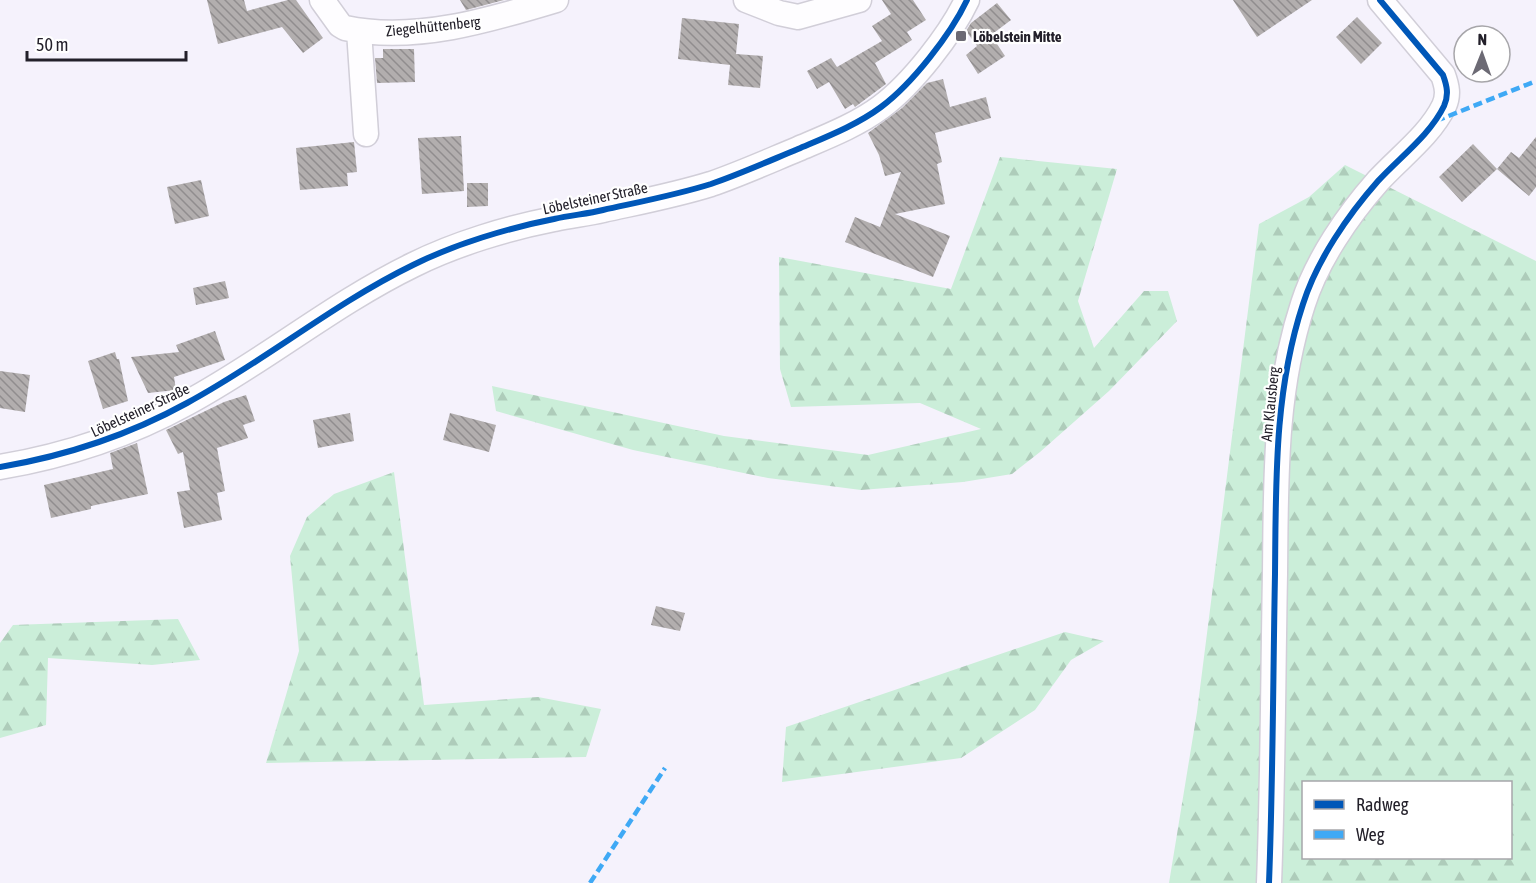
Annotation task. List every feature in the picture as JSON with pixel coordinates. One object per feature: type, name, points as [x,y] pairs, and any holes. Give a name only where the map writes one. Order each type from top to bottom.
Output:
[{"type":"street","name":"Ziegelhüttenberg","points":[[321,0],[340,25],[359,31],[385,32],[452,27],[484,21],[556,0]]},
{"type":"street","points":[[746,0],[779,13],[798,17],[859,0]]},
{"type":"street","name":"Löbelsteiner Straße","points":[[0,467],[26,463],[89,446],[188,403],[303,331],[357,294],[416,264],[482,238],[553,219],[601,211],[708,184],[820,139],[881,106],[908,81],[944,40],[959,18],[967,0]]},
{"type":"street","name":"Am Klausberg","points":[[1269,883],[1276,454],[1286,363],[1303,302],[1347,219],[1378,181],[1434,122],[1447,97],[1443,75],[1380,0]]},
{"type":"street","points":[[359,31],[366,134]]},
{"type":"green space","points":[[1000,157],[1117,169],[1078,301],[1094,348],[1144,291],[1168,291],[1177,321],[1109,391],[1012,474],[963,482],[861,490],[768,478],[633,450],[496,411],[492,386],[724,436],[868,455],[981,429],[920,403],[791,407],[780,369],[779,257],[951,289]]},
{"type":"green space","points":[[1345,165],[1536,261],[1536,883],[1169,883],[1197,712],[1259,224],[1309,197]]},
{"type":"green space","points":[[394,472],[424,705],[538,697],[601,709],[586,757],[266,763],[299,651],[290,556],[307,517],[334,494]]},
{"type":"green space","points":[[178,619],[200,660],[152,665],[48,658],[46,725],[0,738],[0,643],[13,625]]},
{"type":"green space","points":[[1065,632],[1104,641],[1071,660],[1035,710],[961,758],[782,782],[786,727]]},
{"type":"building","points":[[207,0],[244,0],[247,11],[296,0],[323,38],[303,53],[282,27],[218,44]]},
{"type":"building","points":[[460,0],[504,0],[466,10]]},
{"type":"building","points":[[882,0],[913,0],[926,20],[907,32],[912,40],[875,63],[886,84],[855,107],[853,104],[845,109],[829,82],[817,89],[807,71],[831,58],[837,67],[882,41],[872,26],[891,14]]},
{"type":"building","points":[[1233,0],[1312,0],[1257,37]]},
{"type":"building","points":[[997,3],[1011,20],[991,35],[1005,56],[978,74],[966,55],[977,46],[966,31],[971,23]]},
{"type":"building","points":[[1357,17],[1382,43],[1361,64],[1336,37]]},
{"type":"building","points":[[682,18],[739,24],[736,54],[763,56],[760,88],[728,85],[730,65],[678,59]]},
{"type":"building","points":[[383,49],[414,49],[415,82],[377,83],[375,58],[383,58]]},
{"type":"building","points":[[943,79],[950,107],[986,97],[991,118],[935,133],[942,162],[937,164],[945,204],[895,214],[950,236],[933,277],[845,242],[855,217],[880,227],[901,172],[885,176],[879,155],[868,133],[902,108],[927,83]]},
{"type":"building","points":[[461,136],[464,191],[422,194],[418,138]]},
{"type":"building","points":[[1536,137],[1536,187],[1529,196],[1497,169],[1511,152],[1519,158]]},
{"type":"building","points":[[354,142],[357,172],[347,173],[348,186],[300,190],[296,148]]},
{"type":"building","points":[[1473,144],[1497,169],[1462,202],[1439,177]]},
{"type":"building","points":[[201,180],[209,216],[175,224],[167,187]]},
{"type":"building","points":[[467,183],[488,183],[488,206],[467,207]]},
{"type":"building","points":[[225,281],[229,298],[196,305],[193,288]]},
{"type":"building","points":[[215,331],[225,360],[174,377],[176,390],[148,393],[131,357],[179,352],[176,345]]},
{"type":"building","points":[[115,352],[119,359],[128,401],[103,409],[88,361]]},
{"type":"building","points":[[0,371],[30,375],[25,412],[0,408]]},
{"type":"building","points":[[246,395],[255,421],[243,425],[248,438],[217,448],[225,491],[217,493],[222,520],[184,528],[177,492],[190,490],[183,452],[178,454],[166,430],[224,402]]},
{"type":"building","points":[[350,413],[354,441],[318,448],[313,420]]},
{"type":"building","points":[[450,413],[496,425],[489,452],[443,440]]},
{"type":"building","points":[[137,443],[148,494],[91,506],[91,509],[51,518],[44,485],[113,469],[110,453]]},
{"type":"building","points":[[656,606],[685,613],[680,631],[651,625]]},
{"type":"marked path","points":[[1436,121],[1536,81]]},
{"type":"marked path","points":[[590,883],[665,768]]},
{"type":"cycle path","points":[[0,467],[48,457],[96,443],[165,414],[216,387],[384,280],[446,250],[518,227],[684,192],[711,184],[841,130],[881,107],[918,72],[941,43],[967,0]]},
{"type":"cycle path","points":[[1269,883],[1278,438],[1294,337],[1309,287],[1334,239],[1378,181],[1431,127],[1447,98],[1443,75],[1380,0]]},
{"type":"place","name":"Löbelstein Mitte","points":[[961,36]]}]
